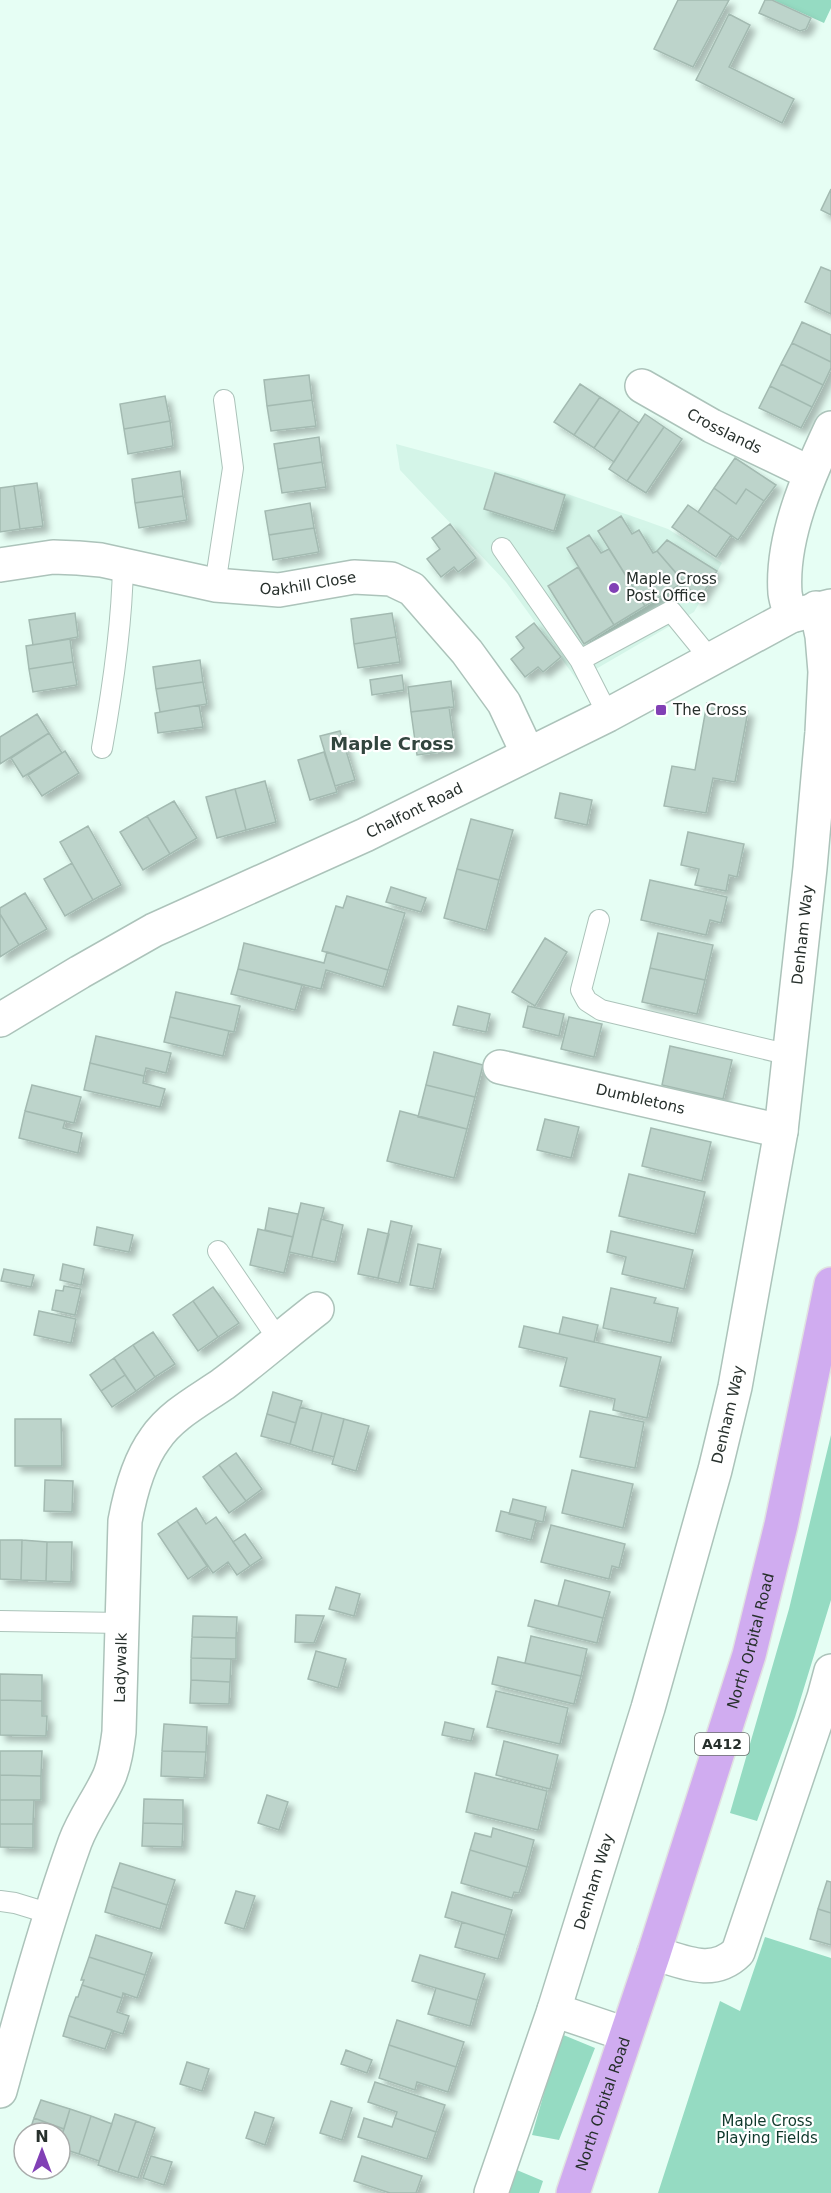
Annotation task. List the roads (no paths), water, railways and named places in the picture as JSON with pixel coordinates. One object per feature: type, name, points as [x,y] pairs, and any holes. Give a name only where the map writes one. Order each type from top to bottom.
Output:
[{"type":"main road","name":"North Orbital Road","points":[[573,2193],[654,1953],[749,1655],[793,1469],[831,1284]]},
{"type":"street","name":"Crosslands","points":[[642,386],[712,426],[810,473]]},
{"type":"street","name":"Denham Way","points":[[491,2193],[554,2010],[648,1708],[715,1470],[735,1387],[781,1131],[822,732],[825,672],[822,636],[813,610],[785,596],[786,555],[810,473],[831,428]]},
{"type":"street","name":"Oakhill Close","points":[[0,565],[53,557],[101,560],[215,585],[279,590],[354,577],[391,579],[412,590],[468,652],[494,687],[514,721],[528,754]]},
{"type":"street","name":"Chalfont Road","points":[[0,1020],[154,930],[365,835],[608,715],[711,660],[813,610]]},
{"type":"street","name":"Dumbletons","points":[[500,1067],[781,1131]]},
{"type":"street","name":"Ladywalk","points":[[0,2091],[31,1976],[77,1838],[110,1776],[116,1756],[119,1732],[125,1521],[132,1489],[154,1439],[166,1425],[225,1382],[317,1309]]},
{"type":"street","points":[[654,1953],[696,1965],[714,1966],[730,1960],[738,1952],[821,1708],[831,1671]]},
{"type":"street","points":[[554,2010],[625,2034]]},
{"type":"lane","points":[[215,585],[233,468],[224,400]]},
{"type":"lane","points":[[502,548],[580,660],[608,715]]},
{"type":"lane","points":[[102,748],[119,630],[123,565]]},
{"type":"lane","points":[[580,660],[671,611],[711,660]]},
{"type":"lane","points":[[599,920],[580,990],[587,1001],[601,1010],[790,1055]]},
{"type":"lane","points":[[218,1251],[278,1339]]},
{"type":"lane","points":[[0,1621],[122,1623]]},
{"type":"lane","points":[[0,1901],[51,1914]]},
{"type":"place","name":"Maple Cross Post Office","points":[[614,588]]},
{"type":"place","name":"The Cross","points":[[661,710]]},
{"type":"district","name":"Maple Cross","points":[[392,743]]},
{"type":"park label","name":"Maple Cross Playing Fields","points":[[767,2130]]}]
